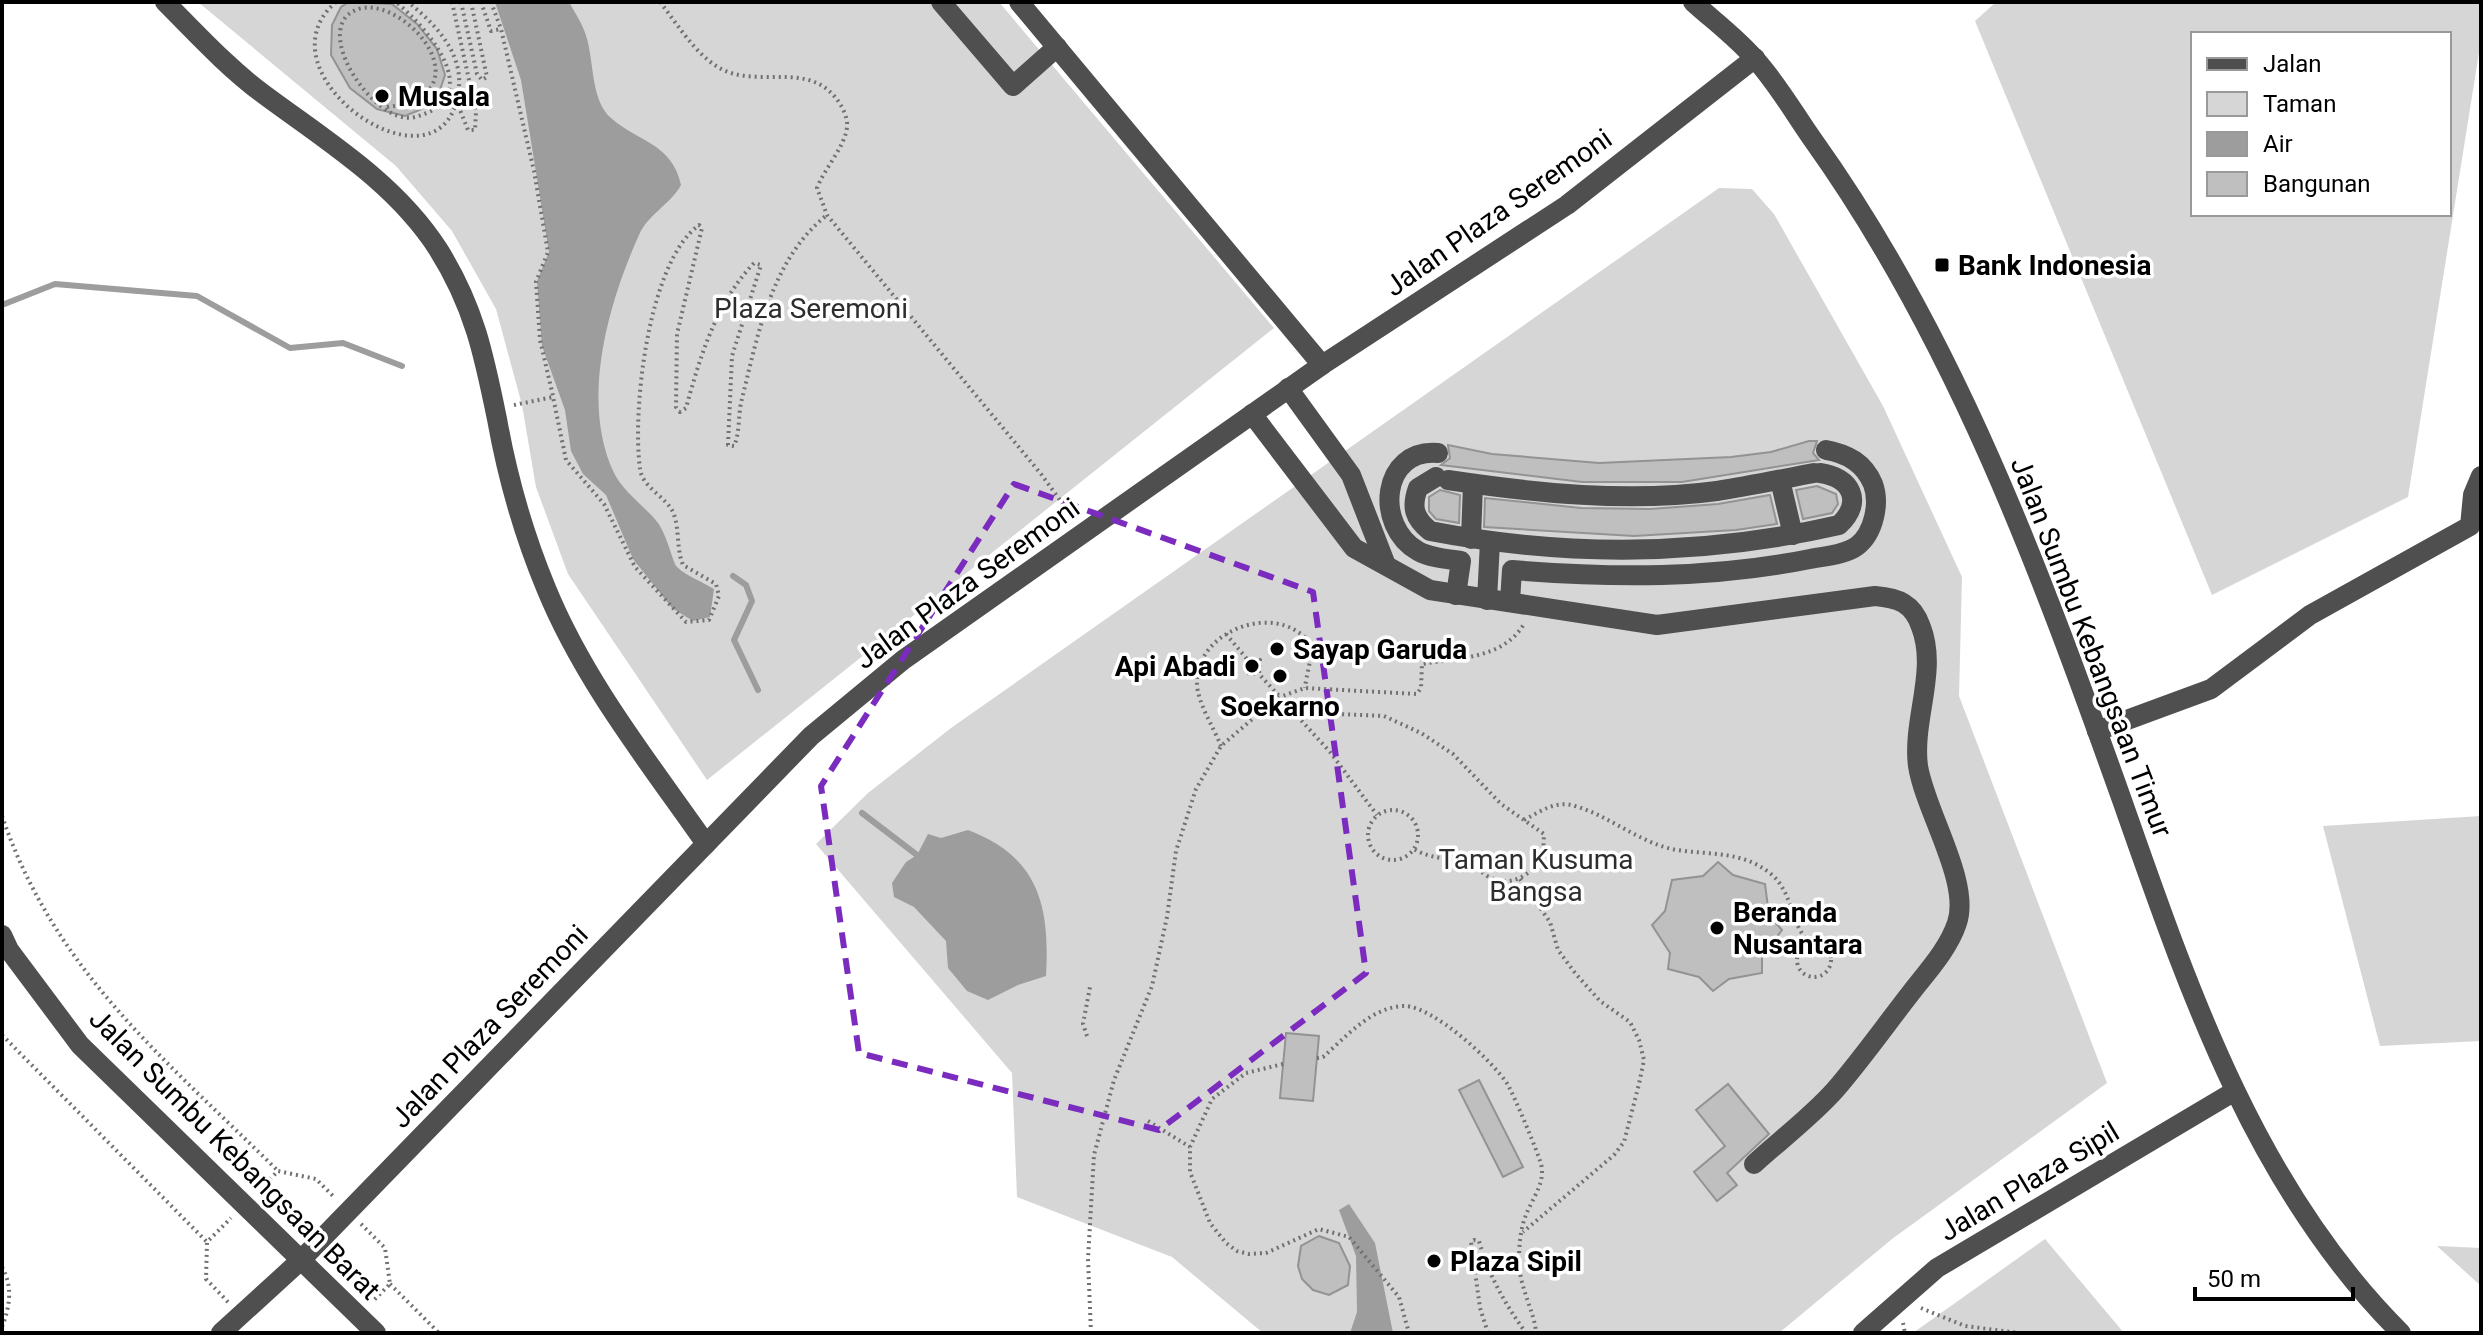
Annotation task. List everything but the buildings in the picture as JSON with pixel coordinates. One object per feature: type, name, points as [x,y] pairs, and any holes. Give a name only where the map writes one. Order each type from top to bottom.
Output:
[{"type":"street","points":[[165,2],[260,91],[326,138],[391,192],[427,235],[466,298],[486,355],[517,501],[545,587],[582,666],[706,844]]},
{"type":"street","points":[[941,2],[1013,86],[1057,47]]},
{"type":"street","points":[[1019,2],[1322,365]]},
{"type":"street","name":"Jalan Sumbu Kebangsaan Timur","points":[[1693,2],[1755,58],[1851,192],[1928,328],[1993,461],[2055,612],[2180,966],[2235,1091],[2306,1220],[2359,1292],[2401,1333]]},
{"type":"street","name":"Jalan Plaza Seremoni","points":[[221,1333],[301,1260],[811,736],[903,660],[1288,388],[1567,205],[1755,58]]},
{"type":"street","points":[[1288,388],[1351,475],[1386,565]]},
{"type":"street","points":[[1252,414],[1354,548],[1430,590],[1657,625],[1886,597],[1897,598],[1910,607],[1922,627],[1926,657],[1916,737],[1919,767],[1961,903],[1957,924],[1940,954],[1834,1092],[1754,1164]]},
{"type":"street","points":[[1518,602],[1512,570],[1588,576],[1710,574],[1769,567],[1842,553],[1858,546],[1874,518],[1877,501],[1873,485],[1864,468],[1853,460],[1826,450]]},
{"type":"street","points":[[1438,453],[1417,454],[1403,463],[1394,474],[1388,511],[1395,528],[1419,552],[1461,561],[1456,595]]},
{"type":"street","points":[[1817,473],[1835,475],[1848,485],[1853,500],[1850,515],[1839,525],[1793,535],[1722,545],[1630,550],[1480,540],[1430,531],[1417,520],[1413,503],[1418,488],[1442,478],[1532,492],[1625,495],[1715,491],[1780,480],[1817,473]]},
{"type":"street","points":[[2097,731],[2211,689],[2310,615],[2470,526],[2473,495],[2481,476]]},
{"type":"street","points":[[1780,480],[1793,535]]},
{"type":"street","points":[[1473,484],[1487,600]]},
{"type":"street","points":[[1329,515],[1358,494]]},
{"type":"street","name":"Jalan Sumbu Kebangsaan Barat","points":[[2,935],[9,950],[80,1045],[376,1333]]},
{"type":"street","name":"Jalan Plaza Sipil","points":[[1863,1333],[1937,1268],[2235,1091]]},
{"type":"path","points":[[336,2],[323,13],[317,29],[316,47],[320,70],[350,109],[376,126],[412,138],[429,136],[458,103]]},
{"type":"path","points":[[387,107],[411,104],[425,95],[434,81],[437,65],[434,52],[414,28],[387,8],[360,8],[345,20],[340,35],[343,56],[366,93],[399,116],[412,118],[429,111],[444,99],[450,81],[436,41],[396,2]]},
{"type":"path","points":[[408,2],[430,20],[449,45],[461,72],[458,103],[468,130],[475,130],[476,112],[452,2]]},
{"type":"path","points":[[461,2],[477,74],[482,80],[487,77],[486,64],[471,2]]},
{"type":"path","points":[[481,2],[491,31],[501,29]]},
{"type":"path","points":[[491,2],[501,29],[534,171],[548,252],[536,282],[540,340],[566,460],[604,504],[635,567],[686,622],[709,620],[719,596],[716,584],[683,565],[671,508],[640,473],[638,419],[644,350],[653,313],[671,266],[689,232],[699,225],[702,228],[677,334],[676,407],[680,412],[686,408],[702,350],[720,313],[746,272],[754,263],[761,265],[732,356],[727,415],[728,445],[734,446],[753,357],[781,272],[812,227],[827,215]]},
{"type":"path","points":[[660,2],[708,61],[728,72],[750,77],[778,74],[807,78],[832,91],[844,110],[847,127],[817,188],[827,215],[1041,474],[1083,533]]},
{"type":"path","points":[[495,408],[553,397]]},
{"type":"path","points":[[1091,1333],[1088,1259],[1094,1155],[1114,1080],[1152,986],[1167,917],[1176,851],[1196,789],[1221,746],[1277,698],[1305,688],[1417,694],[1421,688],[1422,664],[1489,653],[1523,627],[1518,602]]},
{"type":"path","points":[[1221,746],[1196,685],[1199,669],[1209,650],[1226,634],[1253,623],[1273,620],[1297,632],[1311,647],[1305,688]]},
{"type":"path","points":[[1226,634],[1247,659],[1246,673],[1259,674]]},
{"type":"path","points":[[1247,659],[1260,660],[1259,674],[1277,698],[1330,752],[1377,815]]},
{"type":"path","points":[[1277,698],[1337,714],[1384,716],[1421,733],[1453,754],[1501,804],[1544,834],[1543,858],[1520,879],[1489,877],[1474,864],[1429,858],[1414,849]]},
{"type":"path","points":[[1524,821],[1553,805],[1575,806],[1675,849],[1750,860],[1773,875],[1789,897],[1801,935],[1809,942],[1821,943],[1830,952],[1831,964],[1824,974],[1812,977],[1801,972],[1796,961],[1799,949],[1809,942]]},
{"type":"path","points":[[1394,809],[1410,816],[1418,832],[1414,849],[1400,860],[1383,858],[1370,847],[1368,830],[1377,815],[1394,809]]},
{"type":"path","points":[[2,816],[34,895],[86,975],[122,1017],[278,1171]]},
{"type":"path","points":[[1520,879],[1550,922],[1558,950],[1575,973],[1600,1001],[1630,1022],[1644,1060],[1624,1142],[1614,1155],[1521,1233]]},
{"type":"path","points":[[1087,1036],[1083,1024],[1090,987]]},
{"type":"path","points":[[1317,1058],[1323,1057],[1363,1021],[1384,1010],[1404,1006],[1423,1010],[1440,1019],[1507,1085],[1541,1165],[1541,1180],[1521,1233],[1519,1263],[1524,1298],[1536,1333]]},
{"type":"path","points":[[2,1035],[207,1242],[206,1279],[240,1315]]},
{"type":"path","points":[[1283,1064],[1262,1066],[1231,1081],[1212,1099],[1190,1147],[1190,1172],[1210,1223],[1226,1243],[1237,1251],[1249,1254],[1266,1253],[1319,1229],[1349,1237],[1399,1297],[1409,1333]]},
{"type":"path","points":[[1148,1121],[1190,1147]]},
{"type":"path","points":[[1488,1333],[1472,1265],[1471,1242],[1474,1240],[1479,1241],[1486,1266],[1504,1303],[1526,1333]]},
{"type":"path","points":[[2,1267],[10,1280],[9,1308],[2,1327]]},
{"type":"path","points":[[390,1284],[439,1333]]},
{"type":"path","points":[[1901,1300],[1965,1326],[2019,1333]]},
{"type":"highlighted area","points":[[1014,484],[1313,592],[1366,973],[1159,1130],[859,1053],[821,786]]},
{"type":"green space","name":"Plaza Seremoni","points":[[198,2],[999,2],[1274,328],[707,780],[568,574],[536,487],[522,405],[496,309],[452,231],[396,166]]},
{"type":"green space","points":[[1996,2],[2481,2],[2481,40],[2408,497],[2212,595],[1975,21]]},
{"type":"green space","name":"Taman Kusuma Bangsa","points":[[1719,188],[1752,189],[1774,214],[1883,406],[1962,577],[1959,696],[2107,1083],[1892,1239],[1779,1333],[1263,1333],[1172,1257],[1017,1197],[1012,1073],[816,844],[868,793],[951,728]]},
{"type":"green space","points":[[2481,816],[2481,1041],[2380,1046],[2323,826]]},
{"type":"green space","points":[[2045,1239],[2124,1333],[1913,1333]]},
{"type":"green space","points":[[2437,1246],[2481,1248],[2481,1286]]},
{"type":"water","points":[[495,2],[569,2],[587,40],[596,88],[604,110],[621,126],[662,152],[677,171],[681,185],[643,228],[617,291],[602,353],[599,415],[604,445],[618,480],[658,523],[677,567],[714,589],[710,617],[693,621],[672,608],[633,559],[606,495],[583,474],[571,451],[565,410],[542,346],[537,281],[549,252],[521,80]]},
{"type":"water","points":[[968,830],[1011,854],[1025,870],[1042,906],[1045,927],[1046,976],[988,1000],[967,991],[948,968],[946,941],[914,907],[894,897],[892,883],[906,862],[917,855],[928,834],[941,838]]},
{"type":"water","points":[[1349,1204],[1375,1243],[1393,1333],[1350,1333],[1357,1312],[1356,1256],[1339,1210]]},
{"type":"waterway","points":[[2,305],[55,284],[197,296],[290,348],[343,343],[402,366]]},
{"type":"waterway","points":[[733,576],[746,585],[752,601],[734,640],[758,690]]},
{"type":"waterway","points":[[862,813],[917,855]]},
{"type":"place","name":"Musala","points":[[382,96]]},
{"type":"place","name":"Bank Indonesia","points":[[1942,265]]},
{"type":"place","name":"Sayap Garuda","points":[[1277,649]]},
{"type":"place","name":"Api Abadi","points":[[1252,666]]},
{"type":"place","name":"Soekarno","points":[[1280,676]]},
{"type":"place","name":"Beranda Nusantara","points":[[1717,928]]},
{"type":"place","name":"Plaza Sipil","points":[[1434,1261]]}]
